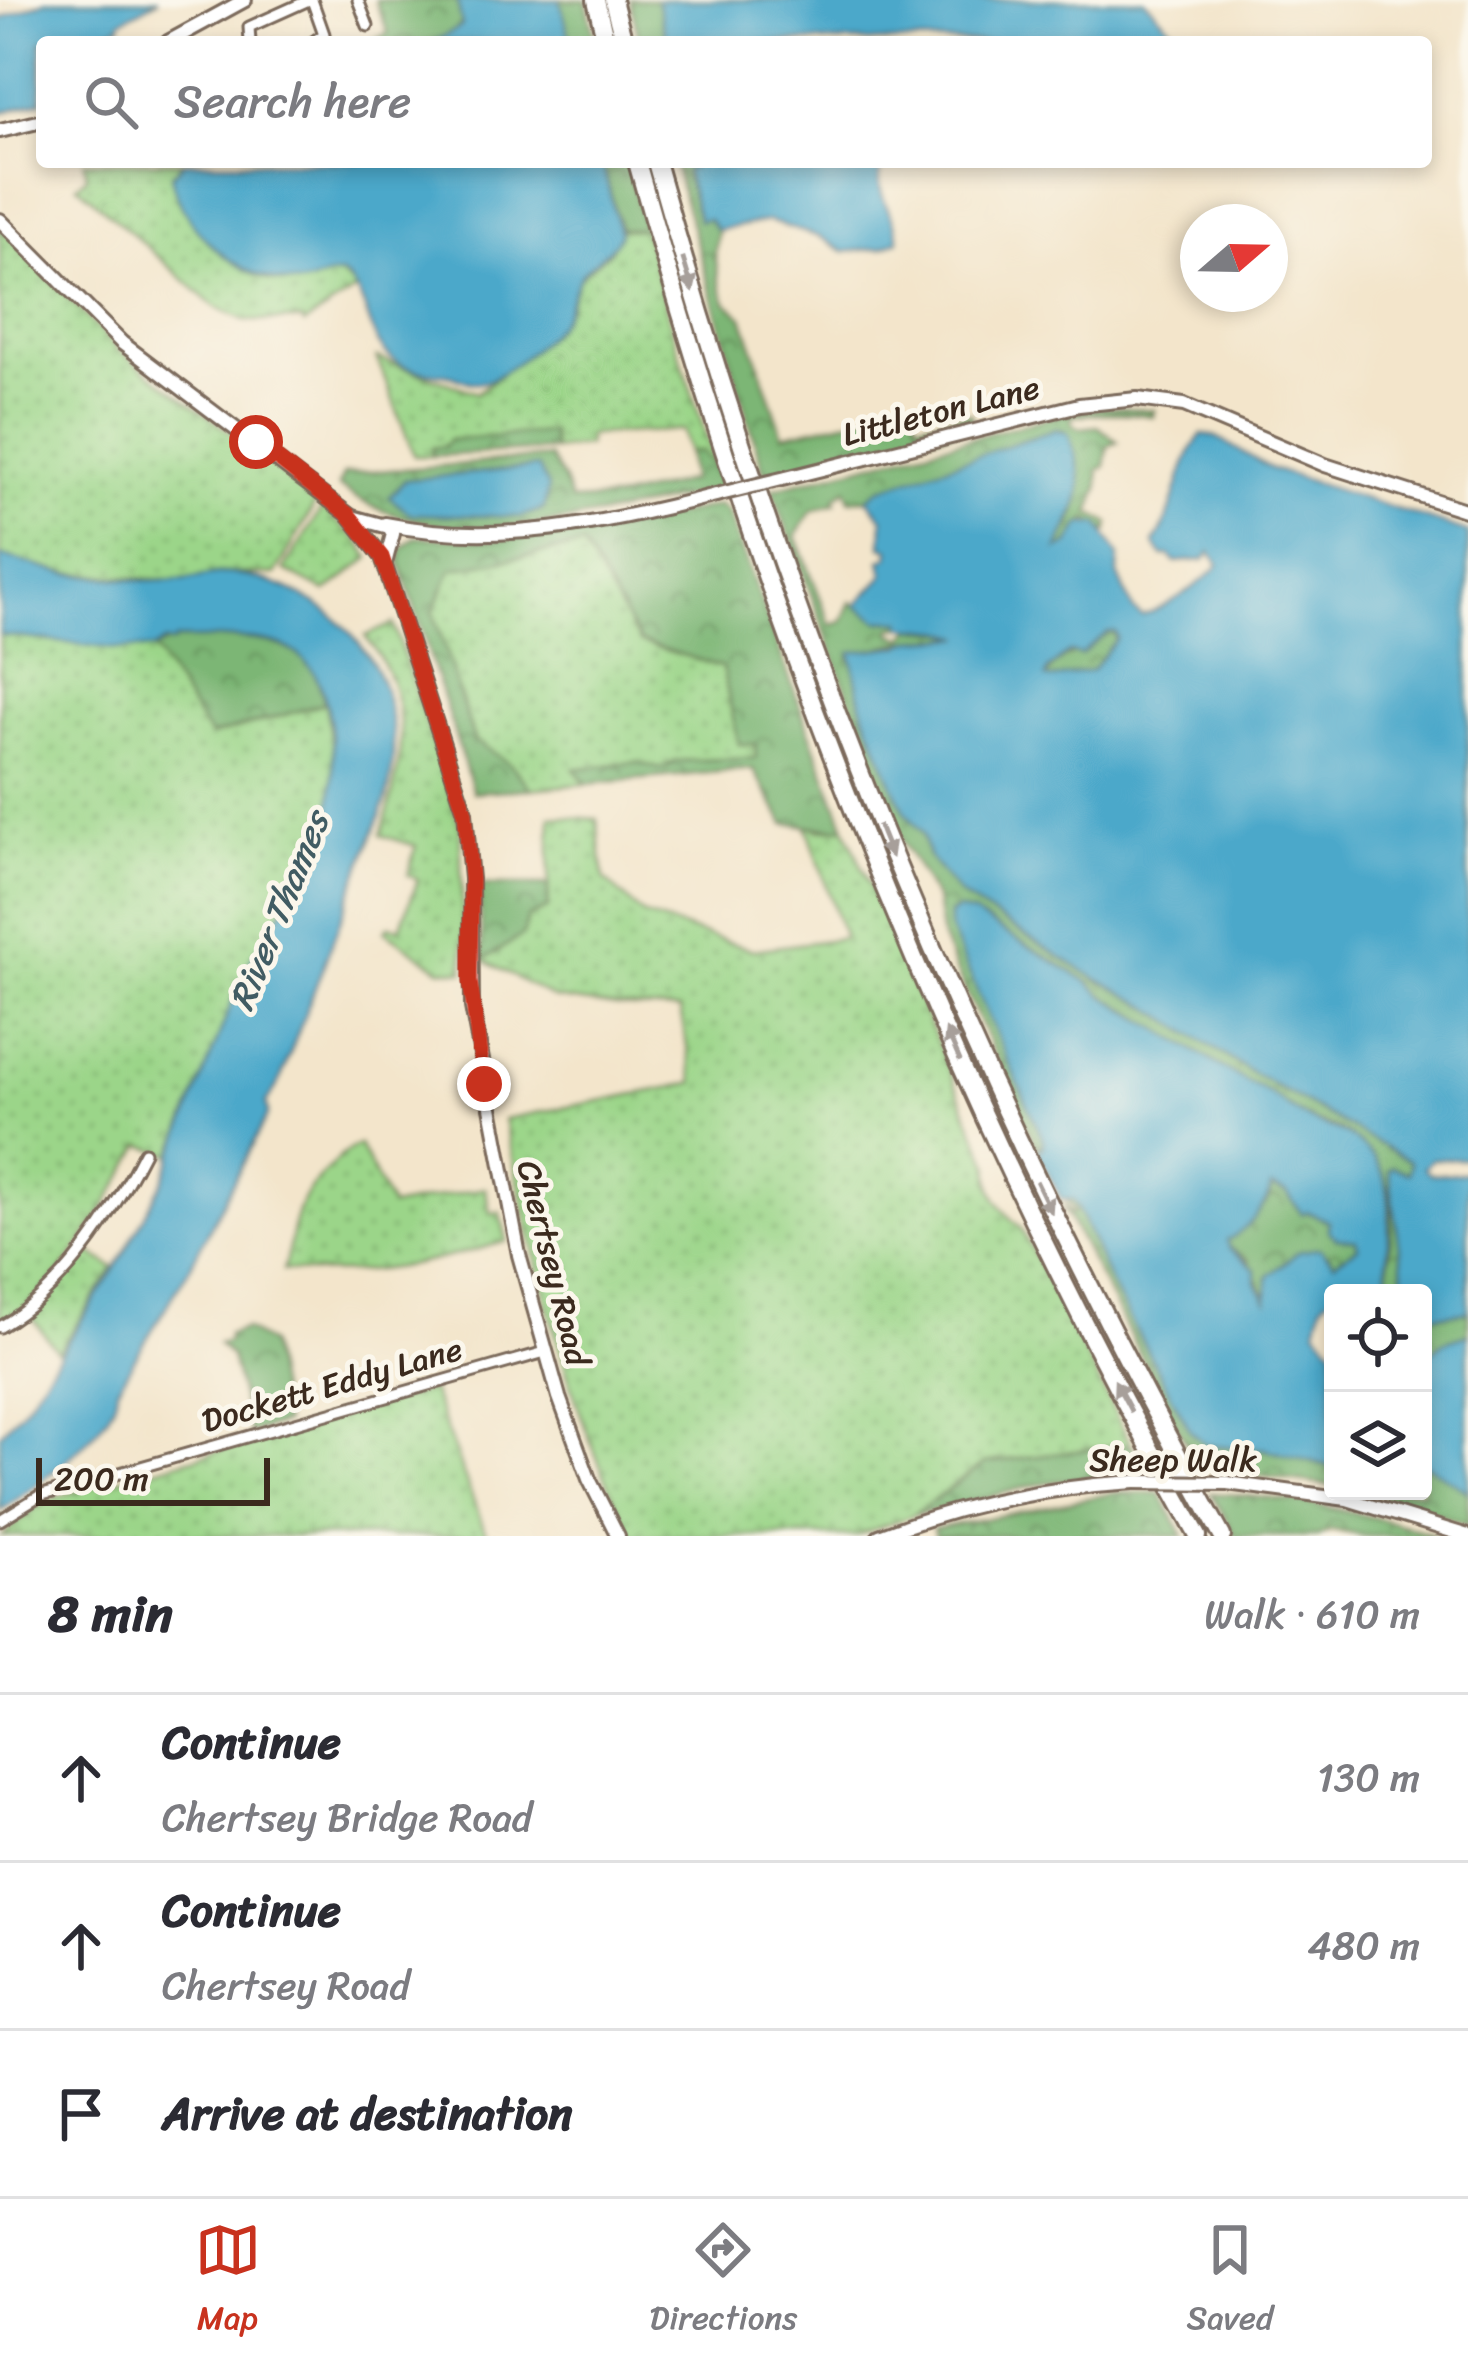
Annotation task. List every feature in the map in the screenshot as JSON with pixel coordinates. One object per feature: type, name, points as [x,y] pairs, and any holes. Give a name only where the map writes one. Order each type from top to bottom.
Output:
[{"type":"highway","points":[[596,0],[605,36]]},
{"type":"highway","points":[[613,0],[622,36]]},
{"type":"highway","points":[[639,168],[742,508],[899,922],[1015,1181],[1198,1536]]},
{"type":"highway","points":[[658,168],[714,364],[773,543],[906,894],[1069,1248],[1222,1536]]},
{"type":"street","points":[[179,36],[245,0]]},
{"type":"street","points":[[250,36],[249,27],[311,0],[324,28],[321,36]]},
{"type":"street","points":[[358,0],[368,26]]},
{"type":"street","points":[[0,131],[36,122]]},
{"type":"street","points":[[0,220],[122,343],[381,543]]},
{"type":"street","name":"Littleton Lane","points":[[349,515],[415,529],[556,530],[632,517],[1079,405],[1137,399],[1184,405],[1325,465],[1468,511]]},
{"type":"street","points":[[380,524],[381,543]]},
{"type":"street","points":[[380,524],[381,543]]},
{"type":"street","points":[[381,543],[415,529]]},
{"type":"street","name":"Chertsey Road","points":[[381,543],[465,812],[477,1046],[511,1220],[545,1352],[586,1471],[618,1536]]},
{"type":"street","points":[[0,1327],[57,1281],[145,1152]]},
{"type":"street","name":"Dockett Eddy Lane","points":[[0,1520],[39,1496],[545,1352]]},
{"type":"street","name":"Sheep Walk","points":[[879,1536],[984,1503],[1135,1482],[1227,1483],[1347,1499],[1468,1536]]},
{"type":"green space","points":[[375,0],[457,0],[463,22],[446,36],[382,36],[388,33]]},
{"type":"green space","points":[[559,0],[586,0],[595,36],[568,36]]},
{"type":"green space","points":[[630,0],[657,0],[666,36],[639,36]]},
{"type":"green space","points":[[85,168],[180,168],[175,176],[176,193],[185,212],[239,265],[274,281],[339,274],[358,289],[304,324],[302,320],[246,321],[214,306],[77,185],[87,177]]},
{"type":"green space","points":[[604,168],[629,168],[644,229],[620,229]]},
{"type":"green space","points":[[675,168],[688,168],[685,171],[698,220],[708,219],[718,230],[719,281],[726,302],[743,317],[783,435],[912,406],[917,423],[971,413],[972,427],[765,477]]},
{"type":"green space","points":[[0,227],[118,350],[319,497],[275,575],[223,573],[178,581],[64,573],[0,556]]},
{"type":"green space","points":[[620,229],[644,229],[717,470],[700,451],[688,453],[683,430],[588,435],[587,446],[553,450],[551,432],[450,440],[444,447],[432,448],[432,456],[414,456],[377,358],[477,393],[552,332],[579,278],[611,250]]},
{"type":"green space","points":[[1105,407],[1154,410],[1153,416],[1071,417],[1080,428],[1098,426],[1118,442],[1108,446],[1105,467],[1098,470],[1099,488],[1090,513],[1110,523],[1108,531],[1088,519],[1064,550],[1058,547],[1075,514],[1080,489],[1064,430],[1057,429],[881,488],[867,499],[850,500],[846,489],[835,498],[836,503],[812,511],[796,536],[831,625],[842,622],[851,602],[879,621],[903,621],[892,632],[904,638],[912,628],[954,633],[954,640],[911,640],[850,655],[861,704],[893,786],[922,833],[928,856],[960,895],[1249,1071],[1410,1161],[1409,1173],[1389,1170],[1405,1284],[1389,1284],[1392,1208],[1386,1182],[1349,1136],[1301,1115],[974,914],[953,911],[949,915],[1043,1140],[1043,1148],[1036,1146],[942,939],[936,900],[903,843],[772,489]]},
{"type":"green space","points":[[551,432],[553,450],[432,456],[432,448],[450,440]]},
{"type":"green space","points":[[700,451],[717,470],[722,488],[577,519],[525,525],[424,522],[379,509],[338,486],[344,474],[549,457],[571,501],[617,499],[691,480],[688,453]]},
{"type":"green space","points":[[719,505],[728,513],[845,827],[785,824],[753,769],[587,784],[574,769],[637,762],[660,769],[676,761],[756,758],[755,744],[739,744],[722,667],[640,642],[583,546],[452,569],[433,611],[474,740],[510,764],[531,789],[473,792],[400,562],[402,548],[415,537],[493,540],[603,532]]},
{"type":"green space","points":[[322,508],[370,558],[326,592],[284,570]]},
{"type":"green space","points":[[583,546],[640,642],[722,667],[739,743],[755,744],[756,759],[676,761],[660,770],[575,770],[587,784],[531,789],[510,764],[474,740],[433,611],[452,568]]},
{"type":"green space","points":[[393,624],[460,826],[464,971],[440,969],[385,931],[389,926],[400,928],[418,880],[408,875],[416,846],[381,835],[395,783],[400,732],[392,684],[365,636]]},
{"type":"green space","points":[[1113,631],[1116,640],[1092,670],[1046,677],[1059,662]]},
{"type":"green space","points":[[0,632],[154,649],[211,736],[325,703],[335,758],[331,806],[309,864],[245,974],[172,1155],[142,1145],[61,1271],[21,1312],[0,1323]]},
{"type":"green space","points":[[176,639],[277,644],[305,660],[325,703],[210,736],[154,649]]},
{"type":"green space","points":[[551,816],[597,819],[604,879],[645,916],[753,950],[844,938],[806,824],[819,830],[845,827],[990,1166],[997,1200],[1020,1227],[1131,1444],[985,1463],[912,1516],[855,1536],[633,1536],[588,1436],[571,1384],[504,1119],[694,1083],[680,1010],[553,998],[483,960],[522,935],[528,917],[548,908]]},
{"type":"green space","points":[[479,885],[548,885],[548,908],[528,917],[523,935],[483,960]]},
{"type":"green space","points":[[359,1145],[391,1207],[485,1188],[491,1213],[500,1212],[507,1241],[396,1268],[283,1270],[307,1193],[339,1158]]},
{"type":"green space","points":[[1271,1187],[1287,1193],[1301,1213],[1329,1221],[1328,1227],[1338,1238],[1356,1240],[1358,1247],[1334,1263],[1329,1256],[1298,1252],[1272,1279],[1267,1300],[1248,1259],[1226,1240],[1249,1222],[1269,1198]]},
{"type":"green space","points":[[1064,1198],[1077,1206],[1112,1286],[1191,1432],[1213,1446],[1263,1449],[1324,1465],[1324,1485],[1199,1468],[1063,1205],[1072,1214],[1075,1211]]},
{"type":"green space","points":[[87,1251],[114,1268],[58,1352],[30,1315]]},
{"type":"green space","points":[[1468,1312],[1468,1334],[1443,1342],[1432,1351],[1432,1315]]},
{"type":"green space","points":[[245,1329],[269,1344],[284,1423],[250,1433],[231,1357],[218,1344],[228,1341],[228,1334]]},
{"type":"green space","points":[[431,1390],[487,1536],[2,1536],[35,1508],[60,1496]]},
{"type":"green space","points":[[1131,1444],[1145,1470],[1043,1483],[912,1516],[985,1463]]},
{"type":"green space","points":[[1432,1469],[1468,1491],[1468,1526],[1395,1500],[1432,1500]]},
{"type":"green space","points":[[1114,1493],[1160,1493],[1184,1536],[935,1536],[933,1529]]},
{"type":"green space","points":[[1211,1493],[1326,1507],[1439,1536],[1366,1536],[1331,1530],[1317,1536],[1236,1536]]},
{"type":"water","points":[[48,0],[159,0],[102,36],[36,36],[36,103],[0,113],[0,19]]},
{"type":"water","points":[[457,0],[560,0],[569,36],[444,36],[462,26]]},
{"type":"water","points":[[657,0],[1145,0],[1179,36],[666,36]]},
{"type":"water","points":[[178,168],[604,168],[620,234],[582,274],[563,317],[548,335],[498,375],[472,383],[394,360],[375,336],[358,292],[343,275],[298,284],[236,264],[201,234],[171,176]]},
{"type":"water","points":[[881,168],[882,195],[899,240],[881,248],[844,252],[820,237],[768,221],[717,230],[708,219],[699,221],[685,170]]},
{"type":"water","points":[[1057,429],[1068,433],[1079,468],[1080,493],[1058,549],[1069,544],[1081,524],[1099,524],[1119,556],[1118,574],[1133,609],[1142,616],[1183,594],[1219,564],[1211,552],[1204,560],[1174,562],[1162,556],[1154,543],[1187,459],[1202,434],[1272,469],[1468,532],[1468,1158],[1432,1159],[1424,1168],[1430,1174],[1468,1173],[1468,1312],[1432,1315],[1432,1284],[1405,1284],[1389,1170],[1409,1173],[1410,1161],[1249,1071],[960,895],[928,856],[922,833],[893,786],[861,704],[851,652],[900,646],[911,640],[963,637],[902,627],[902,621],[879,621],[856,605],[884,575],[881,560],[889,557],[890,549],[882,546],[883,518],[867,499],[881,488]],"holes":[[[1108,632],[1115,632],[1117,638],[1092,670],[1046,677],[1069,652],[1081,655]]]},
{"type":"water","points":[[538,467],[548,487],[544,509],[520,517],[410,514],[389,497],[405,480]]},
{"type":"water","points":[[0,556],[62,573],[126,579],[168,581],[235,574],[276,584],[312,601],[342,624],[365,651],[382,683],[391,719],[393,758],[386,800],[279,1083],[266,1103],[268,1114],[189,1269],[117,1388],[104,1421],[71,1456],[0,1511],[0,1434],[25,1406],[116,1268],[162,1183],[237,989],[253,955],[302,880],[323,824],[328,823],[333,750],[324,697],[314,674],[300,656],[280,645],[242,639],[176,639],[154,649],[116,649],[0,635]]},
{"type":"water","points":[[957,910],[974,914],[1301,1115],[1346,1134],[1370,1154],[1387,1190],[1388,1284],[1324,1284],[1316,1329],[1324,1338],[1324,1465],[1263,1449],[1206,1445],[1191,1432],[1112,1286],[1077,1206],[1072,1199],[1061,1200],[1037,1151],[1043,1140],[949,927],[949,915]],"holes":[[[1271,1187],[1287,1193],[1302,1214],[1329,1221],[1328,1230],[1336,1238],[1356,1240],[1358,1247],[1334,1263],[1320,1248],[1298,1252],[1268,1276],[1267,1300],[1256,1282],[1256,1270],[1227,1240],[1254,1218]]]},
{"type":"water","points":[[1468,1334],[1468,1491],[1432,1469],[1432,1351],[1443,1342]]},
{"type":"route","points":[[256,442],[349,515],[382,557],[465,812],[471,879],[470,981],[484,1084]]},
{"type":"water label","name":"River Thames","points":[[279,911]]}]
